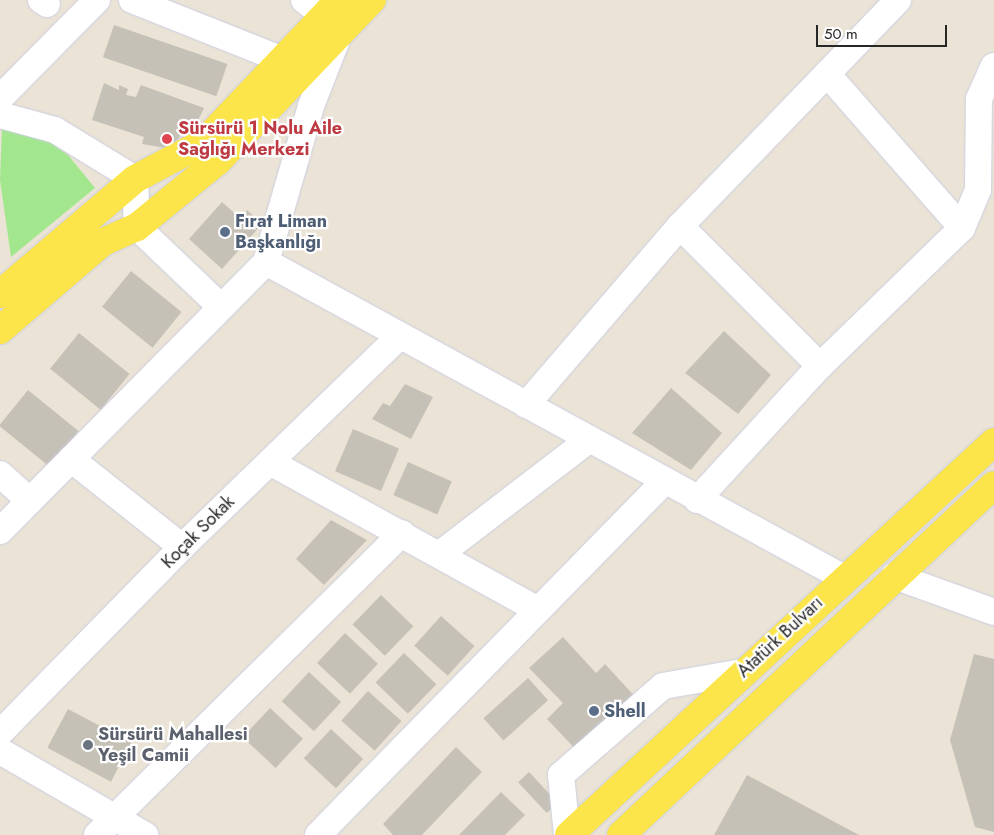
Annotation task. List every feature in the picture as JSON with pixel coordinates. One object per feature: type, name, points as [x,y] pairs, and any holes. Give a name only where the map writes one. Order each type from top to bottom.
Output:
[{"type":"main road","points":[[1,286],[134,179],[203,142],[283,60],[334,18],[372,0]]},
{"type":"main road","points":[[0,330],[103,242],[137,227],[218,161],[334,18]]},
{"type":"main road","name":"Atatürk Bulvarı","points":[[568,835],[742,672],[994,442]]},
{"type":"main road","name":"Atatürk Bulvarı","points":[[621,835],[894,576],[994,485]]},
{"type":"street","points":[[0,98],[97,0]]},
{"type":"street","points":[[132,0],[283,60]]},
{"type":"street","points":[[0,531],[266,262],[312,106],[334,18],[304,0]]},
{"type":"street","points":[[526,405],[680,226],[898,0]]},
{"type":"street","points":[[696,500],[820,366],[962,228],[978,190],[979,99],[994,66]]},
{"type":"street","points":[[827,74],[962,228]]},
{"type":"street","points":[[0,115],[55,130],[134,179],[137,227],[221,307]]},
{"type":"street","points":[[680,226],[820,366]]},
{"type":"street","points":[[266,262],[588,441],[844,578]]},
{"type":"street","name":"Koçak Sokak","points":[[0,734],[182,547],[400,336]]},
{"type":"street","points":[[440,554],[588,441]]},
{"type":"street","points":[[71,459],[182,547]]},
{"type":"street","points":[[270,462],[402,533],[536,609]]},
{"type":"street","points":[[0,474],[30,501]]},
{"type":"street","points":[[318,835],[536,609],[665,481]]},
{"type":"street","points":[[106,826],[402,533]]},
{"type":"street","points":[[894,576],[994,612]]},
{"type":"street","points":[[568,835],[562,775],[663,686],[742,672]]},
{"type":"street","points":[[0,751],[106,826],[145,835]]},
{"type":"green space","points":[[2,127],[35,132],[68,155],[95,188],[11,257],[0,180]]},
{"type":"building","points":[[114,25],[227,64],[216,96],[103,57]]},
{"type":"building","points":[[104,83],[119,90],[119,85],[128,89],[126,95],[136,97],[141,85],[204,108],[193,131],[186,127],[171,149],[142,144],[144,137],[92,120]]},
{"type":"building","name":"Fırat Liman Başkanlığı","points":[[222,202],[240,218],[247,210],[262,224],[222,269],[189,239]]},
{"type":"building","points":[[131,271],[182,312],[153,348],[102,307]]},
{"type":"building","points":[[724,331],[771,375],[738,414],[685,373]]},
{"type":"building","points":[[79,333],[130,374],[101,410],[50,369]]},
{"type":"building","points":[[405,384],[433,397],[411,439],[372,419],[383,403],[390,406]]},
{"type":"building","points":[[671,388],[722,433],[691,470],[632,433]]},
{"type":"building","points":[[28,390],[79,431],[50,467],[0,427]]},
{"type":"building","points":[[353,429],[399,449],[381,491],[335,471]]},
{"type":"building","points":[[408,462],[452,482],[437,514],[393,495]]},
{"type":"building","points":[[331,520],[367,540],[324,585],[296,559]]},
{"type":"building","points":[[381,595],[413,626],[385,656],[353,624]]},
{"type":"building","points":[[441,616],[474,646],[448,676],[414,646]]},
{"type":"building","points":[[345,633],[378,664],[350,694],[317,663]]},
{"type":"building","points":[[563,637],[596,673],[605,664],[639,701],[581,755],[547,719],[563,703],[529,668]]},
{"type":"building","points":[[404,653],[436,684],[408,714],[376,682]]},
{"type":"building","points":[[974,654],[994,659],[994,832],[975,827],[950,740]]},
{"type":"building","points":[[309,672],[341,702],[314,731],[282,701]]},
{"type":"building","points":[[528,678],[548,700],[503,740],[483,718]]},
{"type":"building","points":[[368,691],[401,721],[375,751],[341,721]]},
{"type":"building","points":[[270,708],[303,739],[276,768],[243,737]]},
{"type":"building","name":"Sürsürü Mahallesi Yeşil Camii","points":[[68,709],[132,743],[111,782],[47,748]]},
{"type":"building","points":[[331,729],[363,759],[336,788],[304,758]]},
{"type":"building","points":[[456,747],[482,772],[422,835],[393,835],[383,824]]},
{"type":"building","points":[[529,772],[558,803],[547,813],[518,782]]},
{"type":"building","points":[[747,775],[859,835],[714,835]]},
{"type":"building","points":[[501,792],[525,815],[505,835],[459,835]]},
{"type":"place","name":"Sürsürü 1 Nolu Aile Sağlığı Merkezi","points":[[167,139]]},
{"type":"place","name":"Fırat Liman Başkanlığı","points":[[225,232]]},
{"type":"place","name":"Shell","points":[[594,711]]},
{"type":"place","name":"Sürsürü Mahallesi Yeşil Camii","points":[[88,745]]}]
